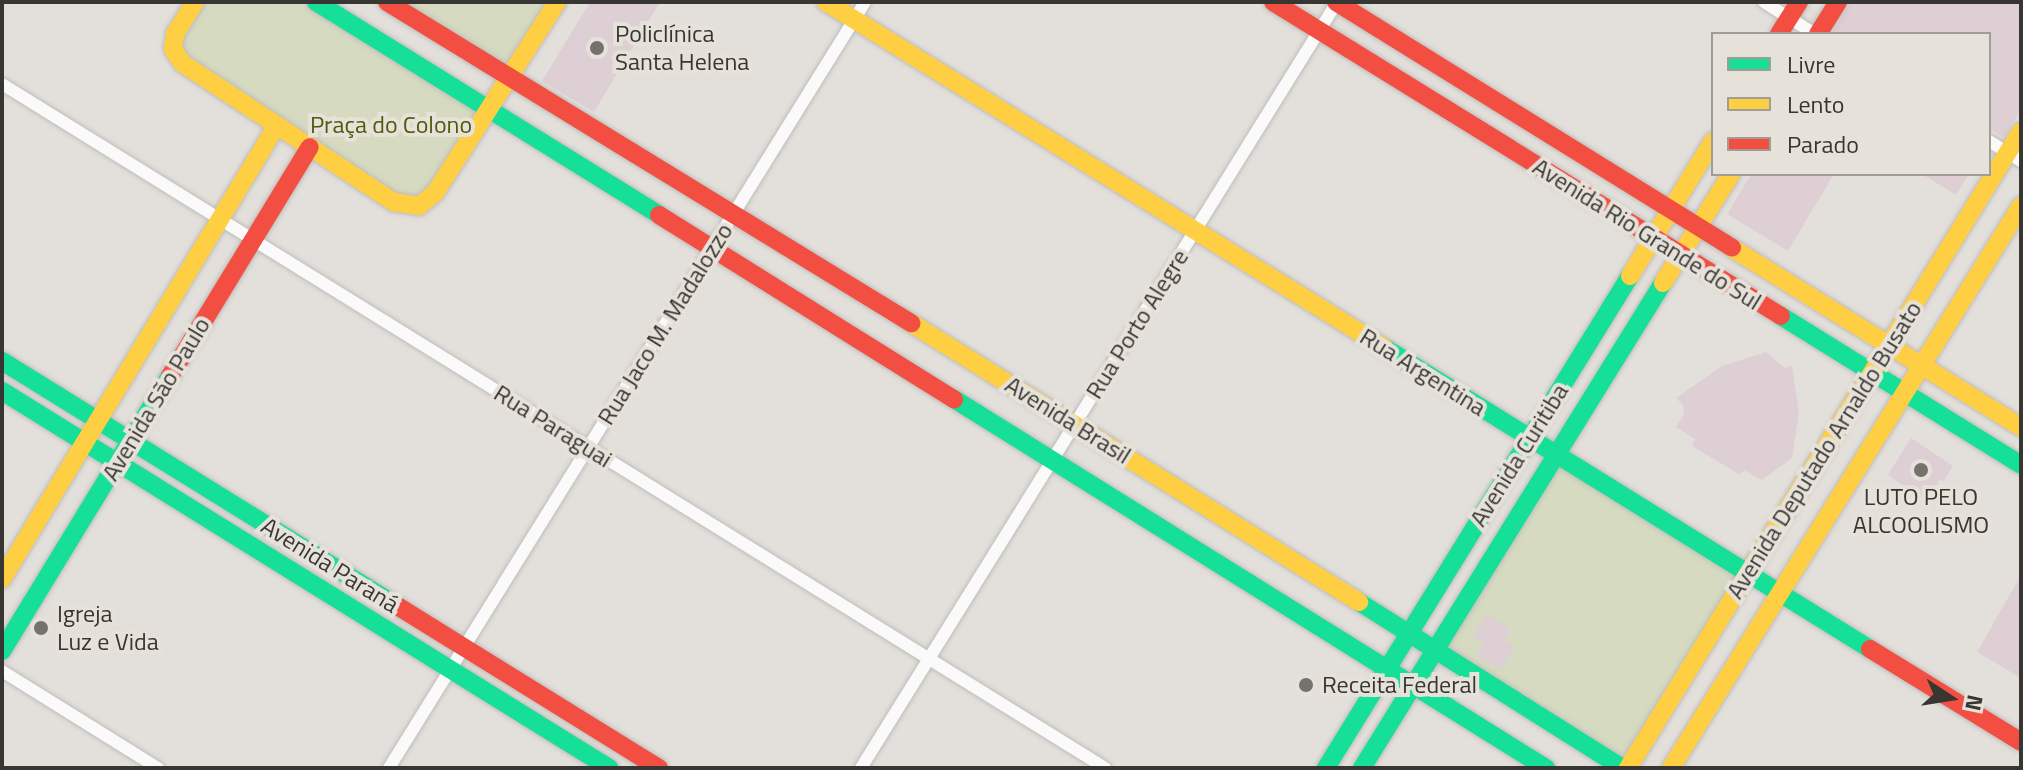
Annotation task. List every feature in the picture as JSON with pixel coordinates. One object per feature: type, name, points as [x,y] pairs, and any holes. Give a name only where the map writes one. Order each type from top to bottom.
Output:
[{"type":"street","points":[[195,2],[175,34],[173,49],[182,63],[394,202],[419,206],[435,193],[557,2]]},
{"type":"street","name":"Avenida Brasil","points":[[316,2],[1546,768]]},
{"type":"street","name":"Avenida Brasil","points":[[387,2],[1075,424],[1625,768]]},
{"type":"street","name":"Rua Argentina","points":[[826,2],[2021,742]]},
{"type":"street","name":"Rua Jaco M. Madalozzo","points":[[389,768],[865,2]]},
{"type":"street","name":"Avenida Rio Grande do Sul","points":[[1273,2],[2021,465]]},
{"type":"street","name":"Avenida Rio Grande do Sul","points":[[1337,2],[2021,427]]},
{"type":"street","name":"Rua Porto Alegre","points":[[861,768],[1337,2]]},
{"type":"street","points":[[1764,2],[1814,32]]},
{"type":"street","points":[[1818,32],[1838,2]]},
{"type":"street","name":"Rua Paraguai","points":[[2,84],[1105,768]]},
{"type":"street","name":"Avenida São Paulo","points":[[2,579],[277,125]]},
{"type":"street","name":"Avenida Deputado Arnaldo Busato","points":[[1625,768],[1889,345],[2014,157],[2021,131]]},
{"type":"street","points":[[1991,142],[2014,157]]},
{"type":"street","name":"Avenida Curitiba","points":[[1326,768],[1711,144]]},
{"type":"street","name":"Avenida São Paulo","points":[[2,651],[310,147]]},
{"type":"street","name":"Avenida Curitiba","points":[[1362,768],[1730,176]]},
{"type":"street","name":"Avenida Deputado Arnaldo Busato","points":[[1671,768],[2021,206]]},
{"type":"street","name":"Avenida Paraná","points":[[2,361],[659,768]]},
{"type":"street","name":"Avenida Paraná","points":[[2,391],[609,768]]},
{"type":"street","points":[[2,671],[158,768]]},
{"type":"green space","name":"Praça do Colono","points":[[202,2],[304,2],[480,112],[430,190],[416,200],[396,198],[186,59],[179,48],[181,36]]},
{"type":"green space","name":"Praça do Colono","points":[[398,2],[547,2],[507,70]]},
{"type":"green space","points":[[1559,462],[1741,575],[1622,761],[1441,649]]},
{"type":"building","name":"Policlínica Santa Helena","points":[[590,2],[660,2],[594,112],[542,81]]},
{"type":"building","points":[[1851,2],[2021,2],[2021,110],[2003,137],[1991,129],[1991,32],[1833,32]]},
{"type":"building","points":[[1750,176],[1833,176],[1788,251],[1727,214]]},
{"type":"building","points":[[1925,176],[1968,176],[1956,195]]},
{"type":"building","points":[[1766,352],[1785,368],[1792,366],[1799,413],[1792,458],[1762,480],[1744,470],[1740,475],[1692,446],[1695,439],[1676,427],[1684,414],[1683,405],[1676,398],[1722,366]]},
{"type":"building","name":"LUTO PELO ALCOOLISMO","points":[[1911,438],[1953,466],[1944,481],[1940,480],[1927,503],[1888,475]]},
{"type":"building","points":[[2021,575],[2021,678],[1977,652]]},
{"type":"building","points":[[1487,614],[1511,629],[1504,640],[1515,647],[1500,670],[1477,655],[1484,643],[1473,636]]},
{"type":"traffic: fast","points":[[316,2],[659,215]]},
{"type":"traffic: fast","points":[[1326,768],[1630,276]]},
{"type":"traffic: fast","points":[[1362,768],[1663,283]]},
{"type":"traffic: fast","points":[[1781,316],[2021,465]]},
{"type":"traffic: fast","points":[[1385,348],[1870,649]]},
{"type":"traffic: fast","points":[[2,361],[399,607]]},
{"type":"traffic: fast","points":[[2,651],[170,376]]},
{"type":"traffic: fast","points":[[2,391],[609,768]]},
{"type":"traffic: fast","points":[[954,399],[1546,768]]},
{"type":"traffic: fast","points":[[1359,602],[1623,768]]},
{"type":"traffic: slow","points":[[195,2],[175,34],[173,49],[182,63],[394,202],[419,206],[435,193],[557,2]]},
{"type":"traffic: slow","points":[[826,2],[1385,348]]},
{"type":"traffic: slow","points":[[2,579],[277,125]]},
{"type":"traffic: slow","points":[[1628,768],[2021,131]]},
{"type":"traffic: slow","points":[[1630,276],[1711,144]]},
{"type":"traffic: slow","points":[[1663,283],[1730,176]]},
{"type":"traffic: slow","points":[[1671,768],[2021,206]]},
{"type":"traffic: slow","points":[[1732,248],[2021,427]]},
{"type":"traffic: slow","points":[[911,323],[1359,602]]},
{"type":"traffic: jam","points":[[387,2],[911,323]]},
{"type":"traffic: jam","points":[[1273,2],[1781,316]]},
{"type":"traffic: jam","points":[[1336,2],[1732,248]]},
{"type":"traffic: jam","points":[[1780,32],[1799,2]]},
{"type":"traffic: jam","points":[[1819,32],[1838,2]]},
{"type":"traffic: jam","points":[[170,376],[310,147]]},
{"type":"traffic: jam","points":[[659,215],[954,399]]},
{"type":"traffic: jam","points":[[399,607],[659,768]]},
{"type":"traffic: jam","points":[[1870,649],[2021,742]]},
{"type":"place","name":"Policlínica Santa Helena","points":[[597,48]]},
{"type":"place","name":"LUTO PELO ALCOOLISMO","points":[[1921,470]]},
{"type":"place","name":"Igreja Luz e Vida","points":[[41,628]]},
{"type":"place","name":"Receita Federal","points":[[1306,685]]}]
